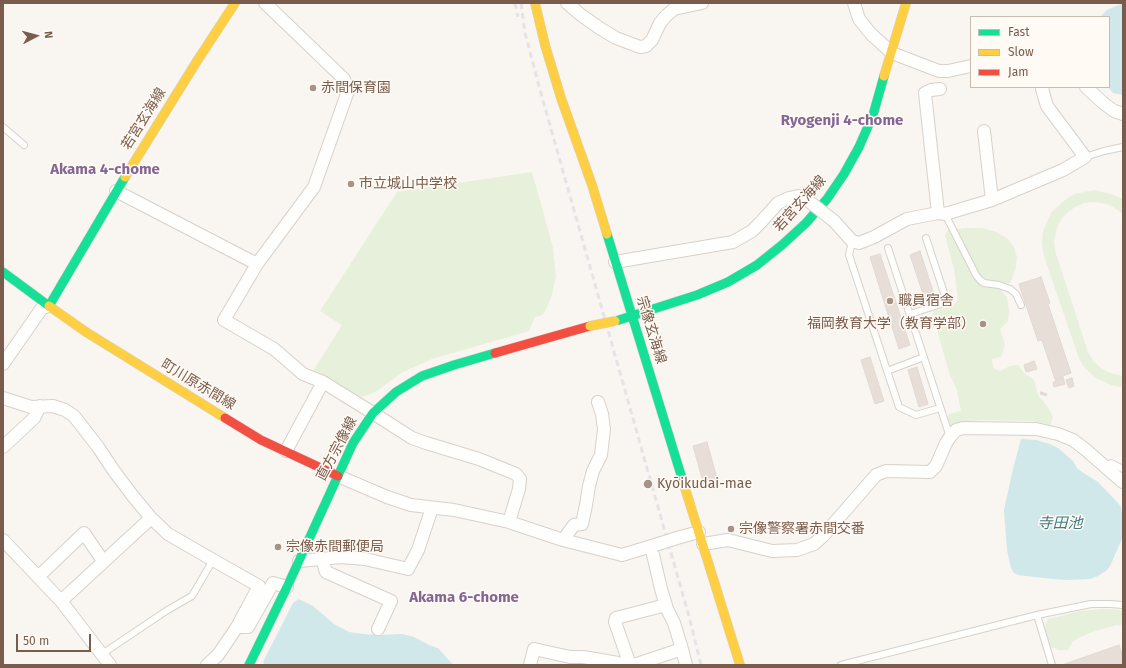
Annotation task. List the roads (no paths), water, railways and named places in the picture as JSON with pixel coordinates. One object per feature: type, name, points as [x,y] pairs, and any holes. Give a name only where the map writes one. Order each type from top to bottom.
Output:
[{"type":"main road","name":"若宮玄海線","points":[[49,306],[116,191],[235,3]]},
{"type":"main road","name":"宗像玄海線","points":[[535,3],[545,45],[561,98],[592,185],[740,665]]},
{"type":"main road","name":"若宮玄海線","points":[[632,316],[697,295],[728,282],[757,265],[806,223],[827,199],[844,174],[859,147],[873,115],[906,3]]},
{"type":"main road","points":[[3,272],[49,306]]},
{"type":"main road","name":"町川原赤間線","points":[[49,306],[86,332],[261,440],[338,476]]},
{"type":"main road","name":"直方宗像線","points":[[249,665],[287,587],[353,443],[373,413],[396,392],[422,376],[454,365],[590,326],[632,316]]},
{"type":"street","points":[[266,3],[344,79],[348,91],[314,187],[258,264],[224,320],[274,349],[303,374],[323,382],[412,438],[479,459],[516,474],[520,479],[519,489],[509,522]]},
{"type":"street","points":[[567,3],[601,29],[616,38],[640,47],[646,46],[652,40],[660,22],[674,8],[702,3]]},
{"type":"street","points":[[854,3],[860,19],[871,34],[892,53],[939,71],[948,71],[970,66]]},
{"type":"street","points":[[615,262],[733,242],[752,231],[778,203],[798,196],[806,199],[834,221],[852,242],[859,243],[874,237],[907,219],[942,214],[992,200],[1063,170],[1085,157],[1047,106],[1040,88]]},
{"type":"street","points":[[1087,88],[1102,102],[1123,114]]},
{"type":"street","points":[[940,89],[925,92],[942,214]]},
{"type":"street","points":[[984,131],[992,200]]},
{"type":"street","points":[[116,191],[258,264]]},
{"type":"street","points":[[3,364],[42,308],[49,306]]},
{"type":"street","points":[[286,451],[323,382]]},
{"type":"street","points":[[3,398],[31,407],[53,406],[74,416],[114,471],[151,518],[168,534],[259,586],[221,660],[208,665]]},
{"type":"street","points":[[563,540],[574,525],[582,524],[593,471],[601,455],[604,429],[602,414],[598,402]]},
{"type":"street","points":[[3,448],[34,418],[40,406]]},
{"type":"street","points":[[703,544],[728,540],[772,551],[797,550],[814,544],[823,536],[876,475],[886,471],[930,472],[936,466],[950,437],[956,430],[963,428],[1036,429],[1058,434],[1073,440],[1123,482]]},
{"type":"street","points":[[338,476],[411,505],[454,510],[509,522],[563,540],[622,554],[700,532]]},
{"type":"street","points":[[299,561],[341,557],[364,559],[408,569],[418,550],[432,508]]},
{"type":"street","points":[[61,601],[151,518]]},
{"type":"street","points":[[38,577],[84,533],[104,561]]},
{"type":"street","points":[[3,540],[61,601],[110,665]]},
{"type":"street","points":[[653,546],[661,589],[674,623],[686,665]]},
{"type":"street","points":[[322,559],[326,572],[391,601],[378,629]]},
{"type":"street","points":[[237,627],[248,627],[273,584],[287,587]]},
{"type":"street","points":[[630,665],[615,622],[616,618],[666,605]]},
{"type":"street","points":[[530,665],[534,649],[570,657],[583,657],[618,663],[621,665]]},
{"type":"street","points":[[634,665],[682,649]]},
{"type":"lane","points":[[3,127],[24,145]]},
{"type":"lane","points":[[1085,157],[1123,147]]},
{"type":"lane","points":[[942,214],[980,280],[984,283],[999,285],[1010,289],[1016,294],[1021,305]]},
{"type":"lane","points":[[910,314],[947,302],[926,238]]},
{"type":"lane","points":[[852,242],[849,255],[899,407],[916,416],[940,408]]},
{"type":"lane","points":[[888,248],[950,437]]},
{"type":"lane","points":[[887,371],[924,357]]},
{"type":"lane","points":[[1105,467],[1111,463],[1123,469]]},
{"type":"lane","points":[[102,654],[166,611],[192,596],[213,560]]},
{"type":"lane","points":[[841,665],[1037,615],[1091,604],[1123,605]]},
{"type":"lane","points":[[1037,615],[1052,665]]},
{"type":"water","points":[[1123,3],[1123,95],[1113,93],[1109,88],[1110,16],[1101,16],[1107,10]]},
{"type":"water","name":"寺田池","points":[[1021,439],[1036,440],[1058,448],[1073,461],[1077,468],[1098,482],[1121,507],[1123,522],[1122,539],[1110,566],[1098,576],[1090,579],[1052,579],[1018,575],[1014,573],[1011,568],[1007,550],[1004,510]]},
{"type":"water","points":[[299,599],[313,606],[334,624],[349,632],[377,635],[402,634],[414,637],[438,648],[453,665],[265,665],[263,662],[293,603]]},
{"type":"railway","points":[[515,3],[518,17]]},
{"type":"railway","points":[[521,3],[525,33],[540,90],[690,620],[701,665]]},
{"type":"place","name":"赤間保育園","points":[[313,88]]},
{"type":"place","name":"市立城山中学校","points":[[351,184]]},
{"type":"place","name":"職員宿舎","points":[[890,301]]},
{"type":"place","name":"福岡教育大学（教育学部）","points":[[983,324]]},
{"type":"place","name":"Kyōikudai-mae","points":[[648,484]]},
{"type":"place","name":"宗像警察署赤間交番","points":[[731,529]]},
{"type":"place","name":"宗像赤間郵便局","points":[[278,547]]},
{"type":"district","name":"Ryogenji 4-chome","points":[[842,121]]},
{"type":"district","name":"Akama 4-chome","points":[[105,170]]},
{"type":"district","name":"Akama 6-chome","points":[[464,598]]}]
